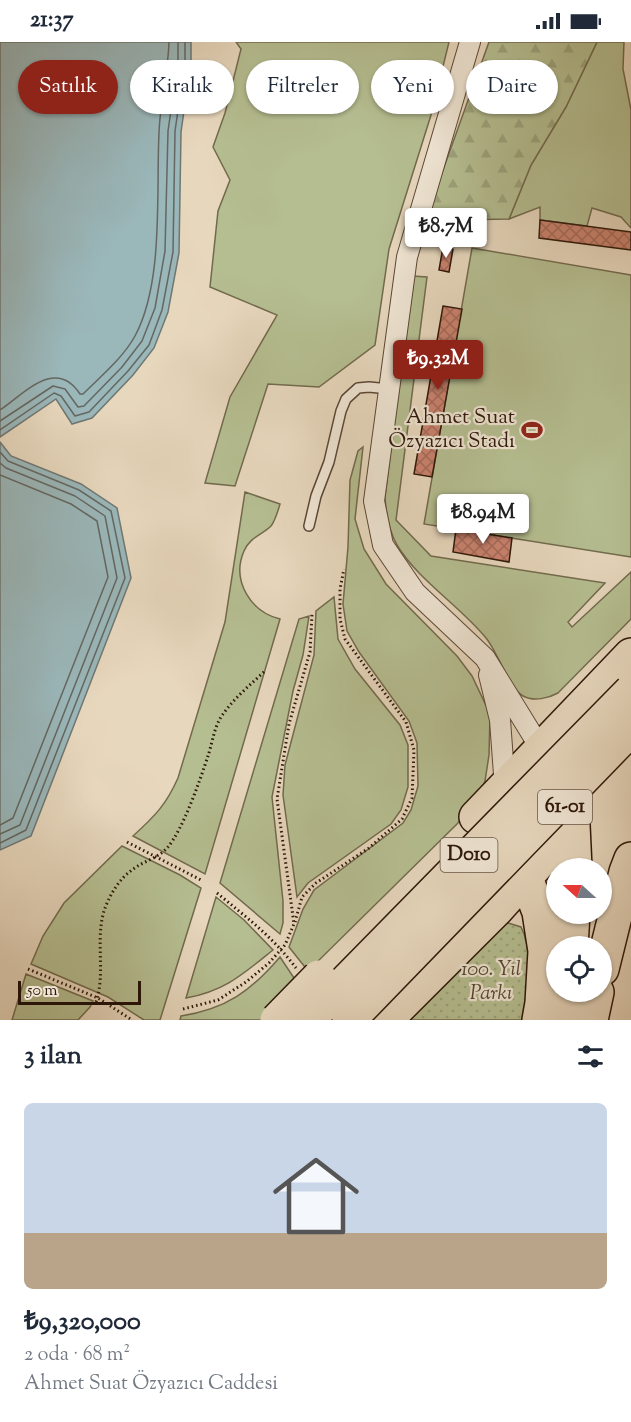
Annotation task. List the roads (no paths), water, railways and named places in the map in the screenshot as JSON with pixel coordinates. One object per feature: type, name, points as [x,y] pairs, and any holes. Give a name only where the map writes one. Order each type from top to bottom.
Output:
[{"type":"highway","points":[[277,1020],[505,788],[631,655]]},
{"type":"highway","name":"D010","points":[[308,1020],[631,691]]},
{"type":"highway","name":"D010","points":[[349,1020],[631,729]]},
{"type":"highway","name":"61-01","points":[[541,749],[573,825],[575,858]]},
{"type":"highway","name":"61-01","points":[[505,788],[525,875],[538,912],[545,951],[539,1020]]},
{"type":"highway","points":[[386,1020],[498,908],[525,875],[573,825]]},
{"type":"highway","points":[[610,936],[631,860]]},
{"type":"highway","points":[[562,1020],[565,1002]]},
{"type":"highway","points":[[591,1020],[595,1002]]},
{"type":"street","points":[[470,42],[407,256],[374,501],[383,545],[415,592],[485,658],[541,749]]},
{"type":"street","points":[[485,658],[500,720],[505,788]]},
{"type":"lane","points":[[309,526],[346,399],[358,388],[389,389]]},
{"type":"water","points":[[0,42],[191,42],[191,60],[130,60],[130,114],[184,114],[181,132],[179,253],[168,312],[154,348],[133,375],[92,418],[72,424],[56,399],[0,437]]},
{"type":"water","points":[[0,442],[11,456],[81,484],[117,508],[131,578],[31,836],[0,850]]},
{"type":"place","name":"Ahmet Suat Özyazıcı Stadı","points":[[532,430]]},
{"type":"park label","name":"100. Yıl Parkı","points":[[491,982]]}]
